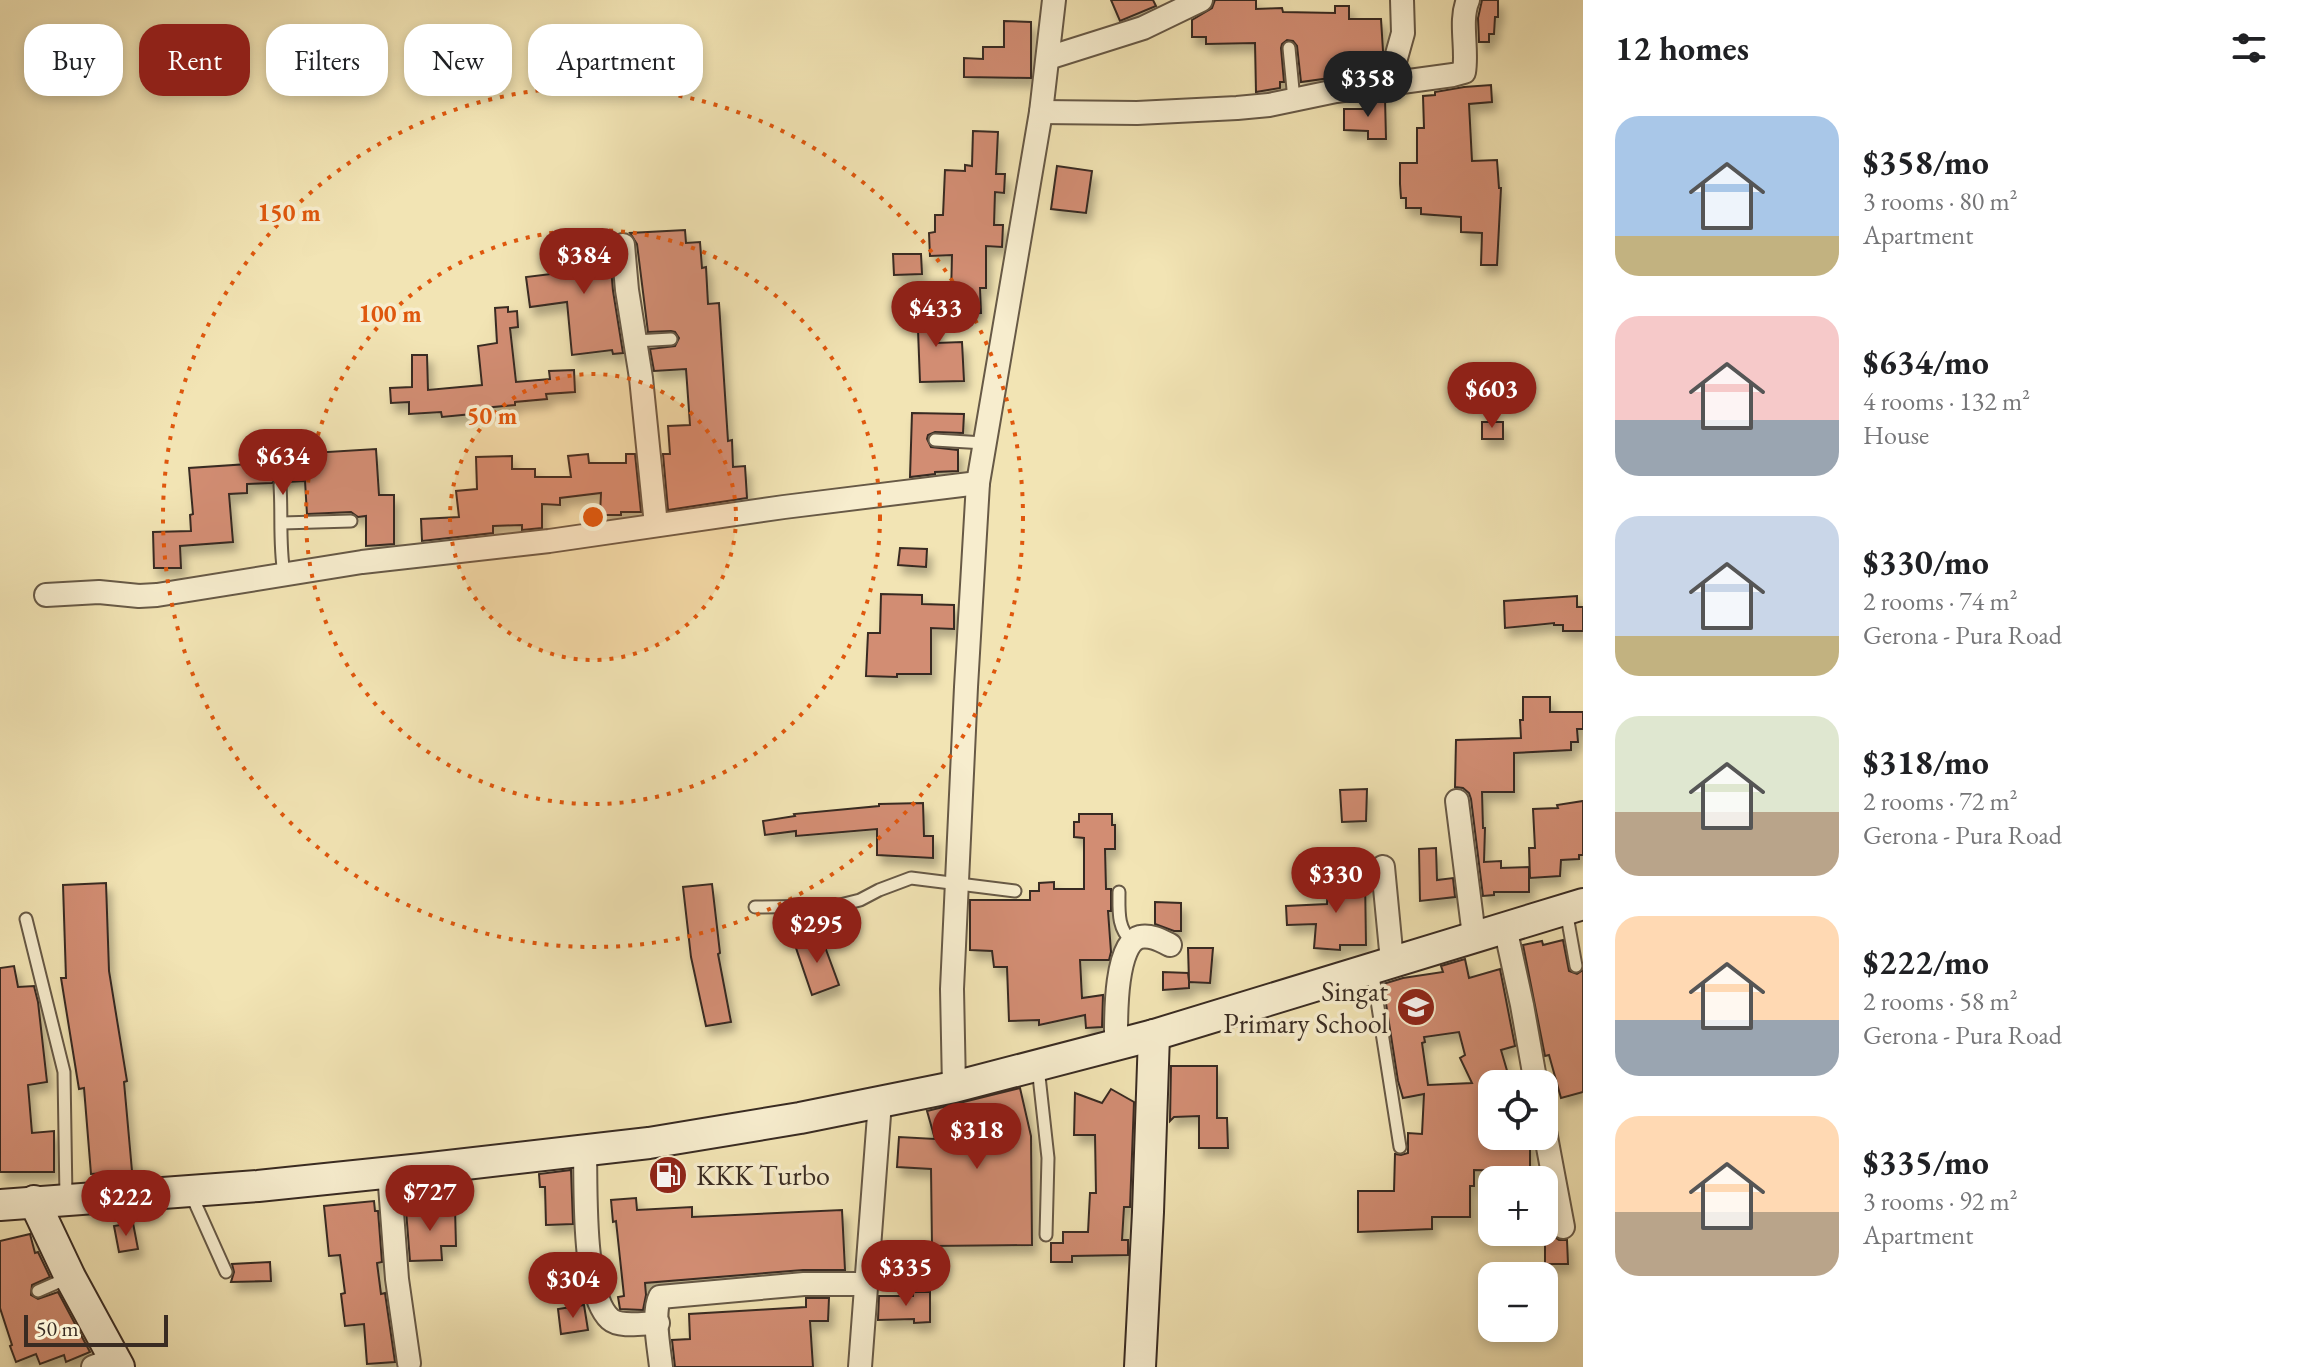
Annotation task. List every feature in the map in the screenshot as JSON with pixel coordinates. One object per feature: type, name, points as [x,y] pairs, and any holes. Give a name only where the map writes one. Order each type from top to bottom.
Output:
[{"type":"main road","points":[[0,1205],[258,1186],[389,1172],[649,1143],[800,1118],[954,1087],[1154,1035],[1574,906]]},
{"type":"main road","points":[[1140,1367],[1154,1035]]},
{"type":"main road","points":[[34,1201],[108,1364]]},
{"type":"street","points":[[954,1087],[952,989],[978,483],[1041,112],[1054,0]]},
{"type":"street","points":[[1048,58],[1143,28],[1201,0]]},
{"type":"street","points":[[1389,83],[1403,33],[1402,0]]},
{"type":"street","points":[[1041,112],[1179,112],[1237,108],[1464,72],[1464,19],[1468,0]]},
{"type":"street","points":[[623,245],[656,525]]},
{"type":"street","points":[[46,595],[99,592],[146,596],[190,591],[429,553],[549,541],[978,483]]},
{"type":"street","points":[[1457,801],[1474,936]]},
{"type":"street","points":[[1382,965],[1383,867]]},
{"type":"street","points":[[1505,927],[1534,1070]]},
{"type":"street","points":[[1116,1044],[1117,981],[1132,941],[1138,937],[1155,937],[1170,945]]},
{"type":"street","points":[[860,1367],[880,1102]]},
{"type":"street","points":[[585,1150],[587,1247],[603,1310],[618,1323],[658,1323]]},
{"type":"street","points":[[1549,1150],[1563,1227]]},
{"type":"street","points":[[389,1172],[397,1279],[409,1363]]},
{"type":"street","points":[[661,1367],[657,1302],[660,1297],[804,1284],[866,1284]]},
{"type":"lane","points":[[1289,48],[1294,100]]},
{"type":"lane","points":[[635,341],[671,339]]},
{"type":"lane","points":[[935,440],[984,443]]},
{"type":"lane","points":[[280,485],[280,551],[284,574]]},
{"type":"lane","points":[[282,523],[351,521]]},
{"type":"lane","points":[[755,907],[836,906],[860,900],[911,878],[1015,891]]},
{"type":"lane","points":[[1119,892],[1121,929],[1132,941]]},
{"type":"lane","points":[[1574,906],[1576,966]]},
{"type":"lane","points":[[26,919],[64,1072],[66,1199]]},
{"type":"lane","points":[[1382,965],[1400,1147]]},
{"type":"lane","points":[[1038,1066],[1048,1158],[1046,1235]]},
{"type":"lane","points":[[189,1190],[226,1272]]},
{"type":"lane","points":[[38,1291],[70,1277]]},
{"type":"building","points":[[1111,0],[1153,0],[1156,6],[1120,21]]},
{"type":"building","points":[[1215,0],[1256,0],[1256,9],[1282,8],[1283,12],[1335,13],[1335,6],[1349,6],[1349,19],[1381,19],[1383,51],[1380,62],[1366,61],[1366,73],[1301,82],[1297,46],[1287,40],[1281,48],[1284,82],[1280,82],[1280,88],[1256,92],[1255,43],[1206,44],[1206,37],[1192,37],[1192,20],[1212,8]]},
{"type":"building","points":[[1482,0],[1498,0],[1498,17],[1495,17],[1494,34],[1489,34],[1489,42],[1479,42],[1478,18]]},
{"type":"building","points":[[1004,21],[1031,22],[1031,78],[964,77],[964,58],[983,59],[983,47],[1004,47]]},
{"type":"building","points":[[1491,85],[1492,102],[1469,104],[1472,161],[1497,160],[1501,188],[1497,265],[1481,265],[1482,233],[1461,232],[1461,217],[1421,214],[1421,208],[1406,208],[1406,198],[1401,198],[1400,163],[1417,163],[1417,128],[1424,128],[1423,96]]},
{"type":"building","points":[[1385,98],[1386,139],[1368,139],[1368,131],[1344,130],[1344,109],[1366,109],[1367,101]]},
{"type":"building","points":[[973,131],[998,132],[996,174],[1005,174],[1004,193],[995,192],[994,225],[1003,225],[1002,247],[986,246],[986,288],[980,288],[981,313],[945,314],[945,295],[951,295],[952,255],[930,256],[929,233],[935,232],[935,215],[943,215],[945,170],[965,171],[965,165],[972,166]]},
{"type":"building","points":[[1057,166],[1092,171],[1086,213],[1051,209]]},
{"type":"building","points":[[685,230],[686,243],[700,242],[702,268],[706,267],[708,304],[719,303],[728,441],[732,440],[733,467],[745,466],[747,498],[668,510],[663,454],[670,454],[668,426],[690,425],[686,369],[654,371],[650,349],[675,346],[679,338],[671,331],[648,332],[637,244],[630,233]]},
{"type":"building","points":[[609,231],[609,234],[614,234],[609,246],[623,353],[613,354],[612,350],[572,355],[567,302],[530,307],[526,277],[567,272],[565,245],[591,243],[590,233]]},
{"type":"building","points":[[893,254],[921,254],[922,274],[894,275]]},
{"type":"building","points":[[914,303],[936,303],[936,343],[962,342],[964,381],[920,382]]},
{"type":"building","points":[[508,307],[508,312],[517,311],[518,327],[510,328],[516,382],[550,379],[549,371],[574,370],[575,392],[546,394],[547,399],[472,409],[472,414],[442,417],[441,412],[409,414],[409,402],[391,403],[390,388],[412,387],[412,355],[427,355],[428,390],[482,385],[478,346],[497,343],[495,308]]},
{"type":"building","points":[[912,413],[964,414],[963,433],[935,432],[927,439],[931,447],[958,450],[958,471],[910,477]]},
{"type":"building","points":[[1482,422],[1503,422],[1503,439],[1482,439]]},
{"type":"building","points":[[376,449],[379,495],[394,495],[394,544],[366,546],[366,516],[358,517],[351,512],[307,514],[305,481],[288,482],[279,477],[272,483],[247,484],[247,493],[229,494],[233,542],[180,546],[181,568],[154,568],[153,532],[191,531],[190,515],[193,514],[189,468],[248,464],[247,457]]},
{"type":"building","points":[[588,454],[589,463],[626,463],[626,454],[635,454],[641,512],[600,515],[601,493],[560,498],[560,505],[542,504],[542,528],[522,530],[522,525],[493,526],[493,533],[422,541],[421,519],[459,517],[456,491],[477,489],[476,457],[512,456],[512,469],[535,469],[535,477],[571,477],[568,456]]},
{"type":"building","points":[[900,548],[927,549],[926,567],[898,565]]},
{"type":"building","points":[[881,594],[922,595],[922,604],[954,605],[954,629],[931,628],[931,674],[866,676],[868,633],[880,633]]},
{"type":"building","points":[[1577,596],[1577,607],[1583,607],[1583,631],[1563,631],[1563,625],[1554,623],[1505,628],[1504,601]]},
{"type":"building","points":[[1523,697],[1550,697],[1550,712],[1583,712],[1583,729],[1577,729],[1578,742],[1571,742],[1571,750],[1514,753],[1514,792],[1482,792],[1484,862],[1501,861],[1501,868],[1529,867],[1529,892],[1494,892],[1494,895],[1483,896],[1471,799],[1463,788],[1455,787],[1456,740],[1521,738]]},
{"type":"building","points":[[1367,789],[1366,821],[1342,822],[1340,790]]},
{"type":"building","points":[[1583,801],[1583,855],[1579,855],[1579,859],[1561,860],[1560,876],[1530,878],[1529,848],[1535,848],[1533,809],[1558,808],[1557,805]]},
{"type":"building","points":[[923,803],[924,836],[933,836],[933,858],[877,855],[877,829],[796,836],[796,831],[765,835],[763,821],[794,814],[879,804]]},
{"type":"building","points":[[1079,814],[1112,814],[1112,825],[1115,825],[1115,849],[1105,849],[1106,889],[1111,889],[1109,960],[1080,960],[1082,998],[1103,995],[1102,1027],[1086,1028],[1085,1015],[1039,1025],[1039,1020],[1009,1021],[1007,967],[994,967],[992,951],[970,950],[970,900],[1030,900],[1030,891],[1039,891],[1039,883],[1054,882],[1054,889],[1084,889],[1084,838],[1074,837],[1074,822],[1079,822]]},
{"type":"building","points":[[1436,848],[1437,880],[1453,878],[1455,897],[1420,901],[1419,849]]},
{"type":"building","points":[[1337,876],[1365,877],[1366,945],[1340,945],[1340,950],[1314,948],[1316,924],[1287,925],[1286,906],[1327,904],[1328,886],[1337,887]]},
{"type":"building","points":[[106,883],[109,971],[127,1081],[124,1082],[132,1171],[91,1174],[84,1088],[79,1089],[61,978],[66,978],[63,885]]},
{"type":"building","points":[[712,884],[718,954],[731,1022],[706,1026],[691,957],[683,887]]},
{"type":"building","points":[[1155,902],[1181,903],[1181,931],[1155,924]]},
{"type":"building","points":[[821,936],[839,985],[812,995],[795,945]]},
{"type":"building","points":[[1563,940],[1569,971],[1577,974],[1583,970],[1583,1092],[1561,1098],[1558,1070],[1553,1070],[1549,1055],[1545,1056],[1523,945],[1542,941],[1543,945]]},
{"type":"building","points":[[1188,948],[1213,948],[1210,983],[1189,982],[1189,988],[1163,990],[1163,972],[1188,973],[1189,981]]},
{"type":"building","points":[[1465,959],[1469,978],[1500,969],[1515,1046],[1501,1050],[1507,1070],[1478,1070],[1478,1150],[1530,1150],[1530,1166],[1478,1166],[1478,1170],[1474,1170],[1474,1186],[1470,1186],[1470,1217],[1432,1217],[1432,1229],[1358,1232],[1358,1191],[1394,1191],[1395,1154],[1408,1153],[1408,1133],[1422,1134],[1424,1094],[1403,1098],[1383,984],[1443,972],[1441,966]],"holes":[[[1459,1032],[1465,1055],[1460,1058],[1472,1083],[1428,1085],[1422,1043],[1425,1042],[1424,1037]]]},
{"type":"building","points":[[14,966],[18,987],[34,986],[38,1002],[47,1082],[28,1085],[32,1133],[54,1131],[54,1172],[0,1172],[0,968]]},
{"type":"building","points":[[1171,1066],[1217,1066],[1217,1118],[1227,1118],[1228,1148],[1199,1148],[1199,1116],[1174,1117],[1170,1121]]},
{"type":"building","points":[[1020,1088],[1031,1136],[1032,1245],[932,1246],[931,1169],[897,1167],[899,1137],[935,1139],[927,1111]]},
{"type":"building","points":[[1111,1089],[1134,1102],[1130,1207],[1124,1207],[1122,1240],[1128,1240],[1128,1255],[1072,1256],[1072,1262],[1051,1262],[1051,1243],[1063,1243],[1063,1232],[1088,1232],[1090,1193],[1096,1193],[1095,1135],[1074,1135],[1075,1093],[1102,1103]]},
{"type":"building","points":[[571,1170],[573,1224],[546,1225],[545,1187],[540,1187],[539,1174]]},
{"type":"building","points":[[636,1198],[637,1210],[692,1207],[692,1217],[842,1210],[845,1270],[803,1270],[645,1283],[643,1310],[620,1309],[618,1297],[624,1296],[611,1200]]},
{"type":"building","points":[[374,1201],[375,1211],[378,1211],[382,1262],[377,1263],[381,1294],[385,1293],[395,1362],[367,1364],[364,1324],[345,1326],[340,1255],[329,1256],[324,1206]]},
{"type":"building","points":[[455,1208],[456,1246],[441,1246],[442,1260],[410,1261],[406,1210]]},
{"type":"building","points":[[133,1223],[138,1249],[119,1252],[114,1226]]},
{"type":"building","points":[[30,1234],[35,1253],[38,1252],[50,1277],[32,1285],[31,1295],[38,1299],[58,1292],[90,1352],[66,1362],[64,1355],[40,1364],[36,1354],[16,1362],[10,1346],[0,1308],[0,1241]]},
{"type":"building","points":[[1558,1239],[1567,1240],[1568,1264],[1545,1262],[1545,1246],[1558,1246]]},
{"type":"building","points":[[270,1262],[271,1281],[231,1282],[234,1272],[232,1264]]},
{"type":"building","points":[[913,1292],[930,1292],[930,1322],[878,1320],[879,1296],[913,1296]]},
{"type":"building","points":[[806,1298],[829,1298],[828,1321],[810,1321],[813,1367],[675,1367],[672,1340],[690,1339],[689,1314],[806,1307]]},
{"type":"building","points":[[584,1305],[588,1330],[561,1334],[558,1309]]},
{"type":"place","name":"Singat Primary School","points":[[1416,1007]]},
{"type":"place","name":"KKK Turbo","points":[[668,1175]]}]
